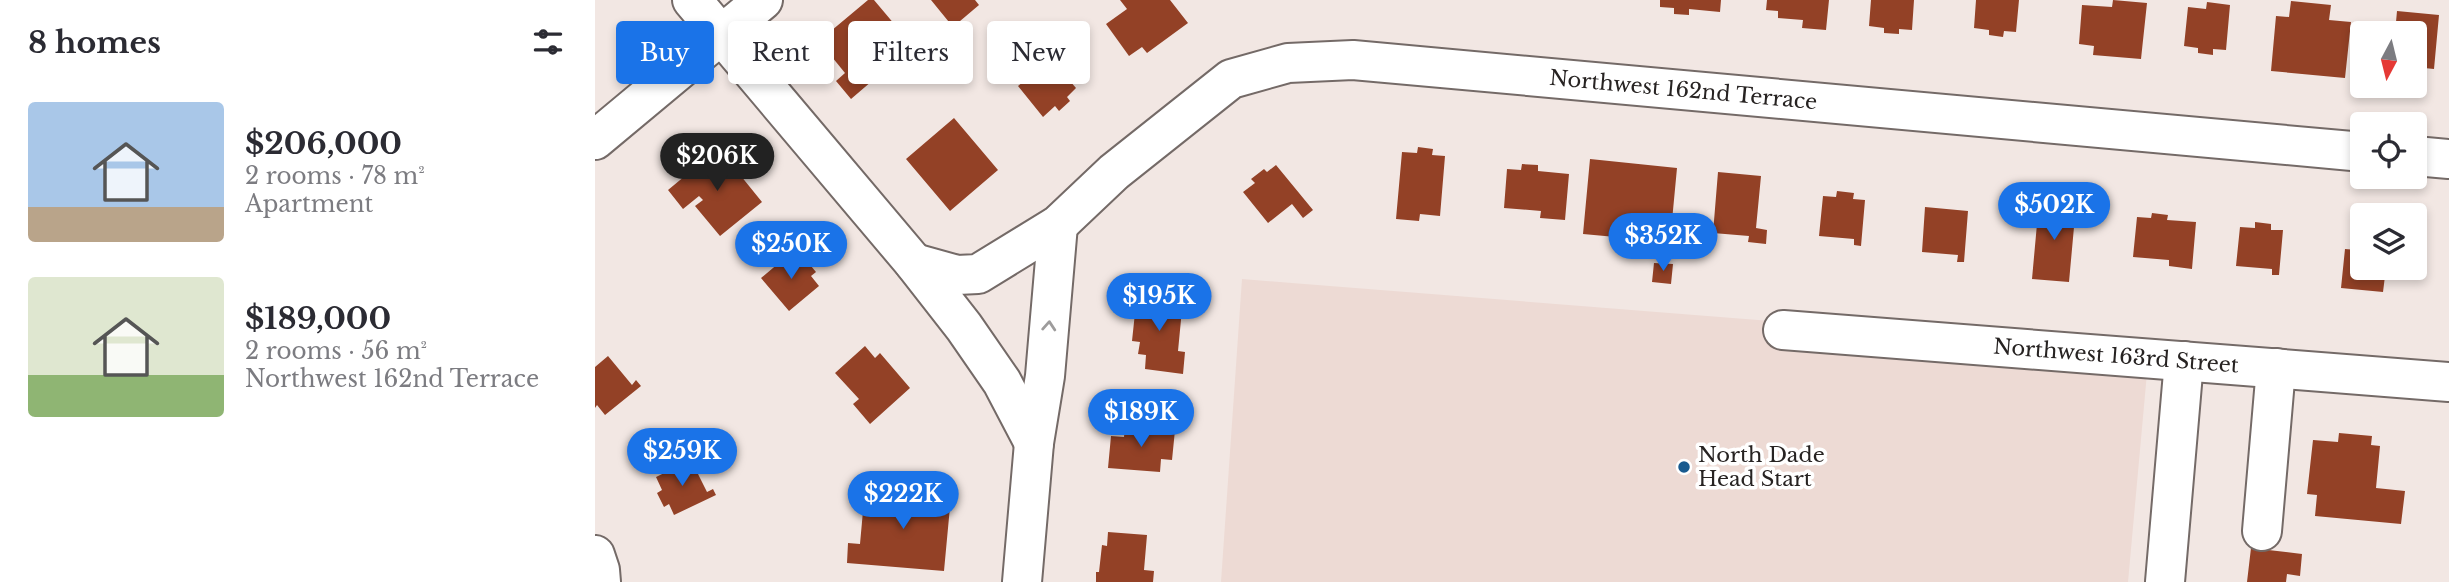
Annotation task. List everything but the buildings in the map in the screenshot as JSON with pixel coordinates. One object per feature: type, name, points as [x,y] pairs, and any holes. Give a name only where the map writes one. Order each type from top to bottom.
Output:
[{"type":"street","points":[[692,0],[914,263],[964,327],[1002,382],[1034,443]]},
{"type":"street","points":[[595,141],[763,0]]},
{"type":"street","name":"Northwest 162nd Terrace","points":[[992,265],[1058,225],[1114,172],[1231,79],[1288,63],[1353,60],[2350,151]]},
{"type":"street","points":[[2427,157],[2449,159]]},
{"type":"street","points":[[1022,582],[1034,443],[1045,376],[1058,225]]},
{"type":"street","points":[[914,263],[957,275],[992,265],[1032,261],[1047,272],[1052,282]]},
{"type":"street","points":[[964,327],[967,294],[992,265]]},
{"type":"street","name":"Northwest 163rd Street","points":[[1783,330],[2449,382]]},
{"type":"street","points":[[2165,582],[2183,361]]},
{"type":"street","points":[[2262,531],[2276,368]]},
{"type":"street","points":[[1002,382],[1022,385],[1045,376]]},
{"type":"street","points":[[595,555],[601,582]]},
{"type":"shaded area","name":"North Dade Head Start","points":[[1242,279],[2149,351],[2128,582],[1221,582]]},
{"type":"place","name":"North Dade Head Start","points":[[1684,467]]}]
